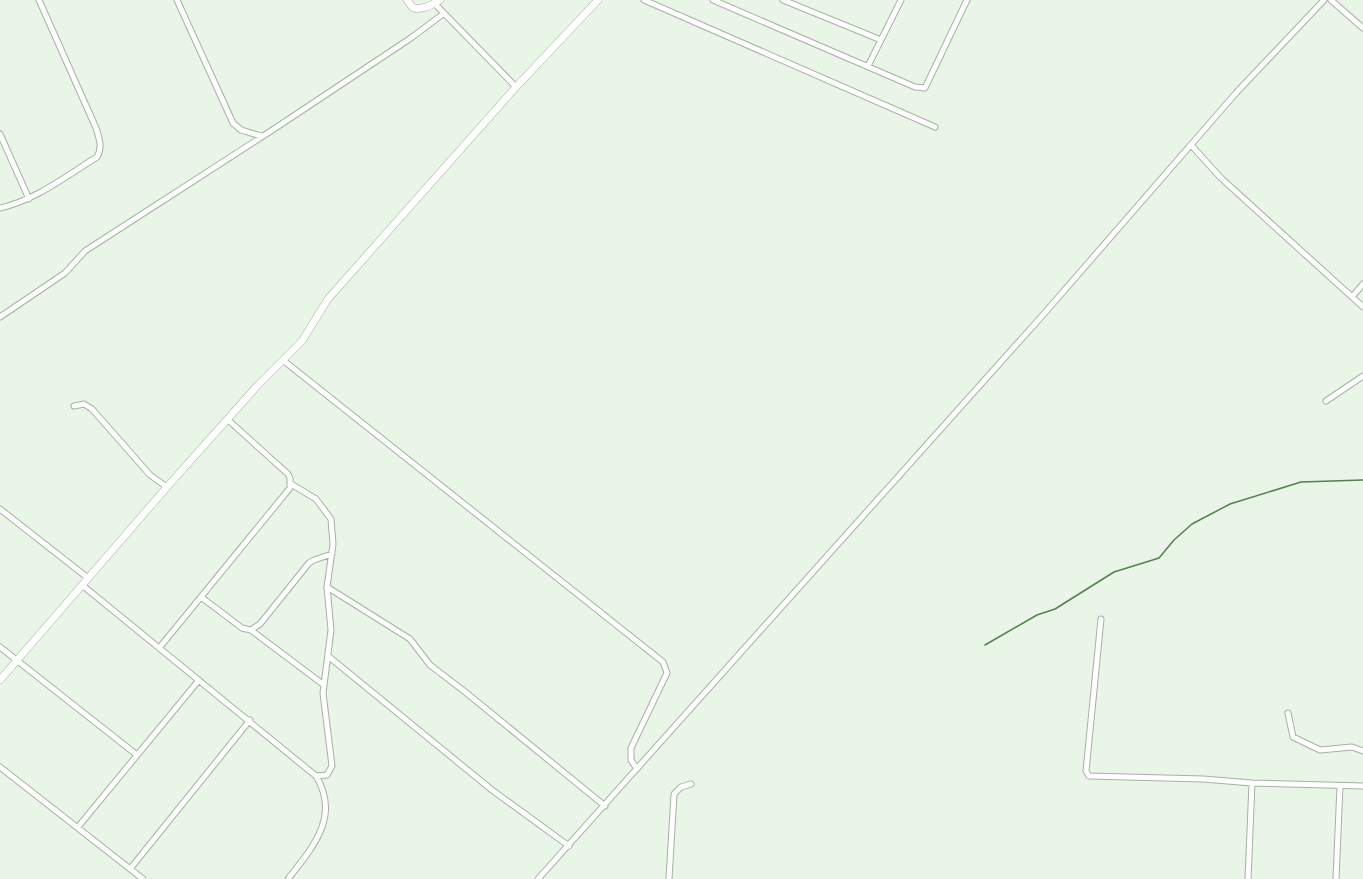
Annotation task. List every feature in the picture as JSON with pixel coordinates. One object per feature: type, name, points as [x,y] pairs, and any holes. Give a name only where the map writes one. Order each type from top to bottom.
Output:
[{"type":"street","points":[[0,208],[29,199],[97,157],[101,145],[96,128],[39,0]]},
{"type":"street","points":[[177,0],[233,123],[241,130],[261,136]]},
{"type":"street","points":[[407,0],[413,8],[418,9],[437,2],[443,15],[516,87]]},
{"type":"street","points":[[0,680],[227,419],[284,361],[302,340],[328,299],[516,87],[598,0]]},
{"type":"street","points":[[644,0],[935,127]]},
{"type":"street","points":[[713,0],[915,87],[926,88],[967,0]]},
{"type":"street","points":[[783,0],[881,40]]},
{"type":"street","points":[[868,66],[901,0]]},
{"type":"street","points":[[538,879],[1042,316],[1275,51],[1324,0]]},
{"type":"street","points":[[1331,0],[1363,28]]},
{"type":"street","points":[[0,317],[65,273],[85,251],[411,39],[443,15]]},
{"type":"street","points":[[0,134],[29,199]]},
{"type":"street","points":[[1191,145],[1221,178],[1363,307]]},
{"type":"street","points":[[1352,297],[1363,284]]},
{"type":"street","points":[[284,361],[663,662],[667,673],[631,747],[631,760],[637,769]]},
{"type":"street","points":[[1326,401],[1363,376]]},
{"type":"street","points":[[74,406],[84,404],[92,409],[150,475],[167,487]]},
{"type":"street","points":[[160,647],[288,492],[291,484],[288,474],[227,419]]},
{"type":"street","points":[[291,484],[316,499],[328,513],[332,526],[332,554],[327,587],[331,630],[323,700],[332,766],[327,775],[316,776]]},
{"type":"street","points":[[0,509],[88,578]]},
{"type":"street","points":[[251,630],[260,624],[309,563],[332,554]]},
{"type":"street","points":[[82,585],[250,720],[316,776],[321,783],[324,801],[322,831],[317,842],[288,879]]},
{"type":"street","points":[[327,587],[410,639],[430,665],[441,675],[464,691],[605,806]]},
{"type":"street","points":[[201,597],[242,628],[251,630],[324,685]]},
{"type":"street","points":[[1101,619],[1086,771],[1089,776],[1363,786]]},
{"type":"street","points":[[0,647],[137,755]]},
{"type":"street","points":[[328,656],[492,790],[569,846]]},
{"type":"street","points":[[78,827],[200,680]]},
{"type":"street","points":[[1288,713],[1293,737],[1313,748],[1327,750],[1352,747],[1363,751]]},
{"type":"street","points":[[129,869],[250,720]]},
{"type":"street","points":[[0,767],[143,879]]},
{"type":"street","points":[[1248,879],[1252,783]]},
{"type":"street","points":[[669,879],[674,794],[677,790],[691,784]]},
{"type":"street","points":[[1336,879],[1340,786]]},
{"type":"waterway","points":[[985,645],[1037,615],[1055,609],[1114,572],[1159,558],[1192,524],[1230,504],[1301,482],[1363,480]]}]
